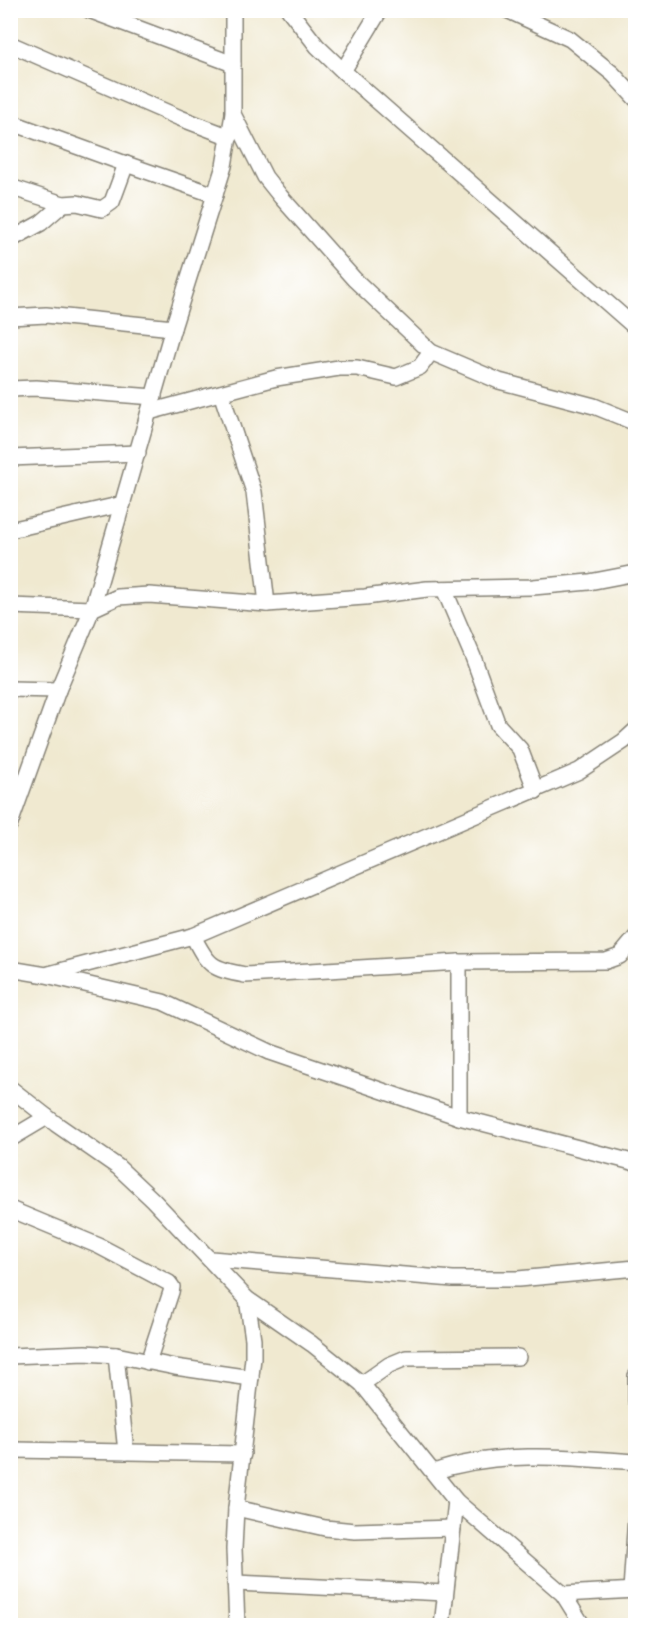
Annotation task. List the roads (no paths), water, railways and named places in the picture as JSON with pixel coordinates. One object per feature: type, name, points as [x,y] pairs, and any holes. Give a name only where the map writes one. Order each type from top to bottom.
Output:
[{"type":"street","points":[[89,10],[152,36],[233,64]]},
{"type":"street","points":[[10,824],[58,690],[92,609],[173,328],[224,166],[233,114],[233,10]]},
{"type":"street","points":[[290,10],[317,45],[343,71],[636,328]]},
{"type":"street","points":[[343,71],[380,10]]},
{"type":"street","points":[[507,10],[570,39],[613,74],[636,99]]},
{"type":"street","points":[[10,44],[180,118],[230,137]]},
{"type":"street","points":[[233,114],[266,177],[280,197],[354,279],[431,352],[498,381],[594,406],[636,423]]},
{"type":"street","points":[[10,122],[215,195]]},
{"type":"street","points":[[10,187],[63,204],[77,203],[102,209],[108,207],[112,202],[126,164]]},
{"type":"street","points":[[10,240],[41,223],[63,204]]},
{"type":"street","points":[[10,317],[46,315],[173,328]]},
{"type":"street","points":[[10,389],[36,388],[152,405],[221,393],[276,378],[339,368],[357,368],[396,377],[420,367],[431,352]]},
{"type":"street","points":[[221,393],[254,492],[267,604]]},
{"type":"street","points":[[10,458],[138,453]]},
{"type":"street","points":[[10,530],[123,504]]},
{"type":"street","points":[[10,606],[92,609],[118,597],[142,595],[267,604],[444,589],[533,587],[589,582],[636,573]]},
{"type":"street","points":[[444,589],[498,725],[520,749],[536,791]]},
{"type":"street","points":[[10,688],[58,690]]},
{"type":"street","points":[[46,975],[193,936],[536,791],[579,771],[624,741],[636,730]]},
{"type":"street","points":[[10,775],[27,776]]},
{"type":"street","points":[[193,936],[202,954],[220,970],[245,975],[459,962],[606,961],[620,956],[636,937]]},
{"type":"street","points":[[459,962],[459,1117]]},
{"type":"street","points":[[10,969],[163,1002],[269,1052],[459,1117],[636,1163]]},
{"type":"street","points":[[10,1088],[118,1167],[248,1299],[312,1344],[362,1384],[456,1501],[563,1594],[584,1626]]},
{"type":"street","points":[[10,1139],[47,1117]]},
{"type":"street","points":[[10,1209],[99,1246],[169,1283],[172,1287],[171,1292],[148,1362]]},
{"type":"street","points":[[211,1259],[453,1279],[518,1279],[636,1268]]},
{"type":"street","points":[[237,1626],[234,1549],[236,1508],[251,1378],[253,1339],[248,1299]]},
{"type":"street","points":[[10,1356],[85,1353],[251,1378]]},
{"type":"street","points":[[116,1356],[126,1452]]},
{"type":"street","points":[[362,1384],[389,1365],[406,1358],[518,1357]]},
{"type":"street","points":[[636,1376],[636,1401]]},
{"type":"street","points":[[14,1450],[243,1454]]},
{"type":"street","points":[[434,1472],[455,1465],[505,1459],[573,1458],[636,1462]]},
{"type":"street","points":[[442,1626],[456,1501]]},
{"type":"street","points":[[236,1508],[324,1528],[345,1530],[453,1528]]},
{"type":"street","points":[[563,1594],[633,1590],[636,1516]]},
{"type":"street","points":[[235,1583],[445,1593]]}]
